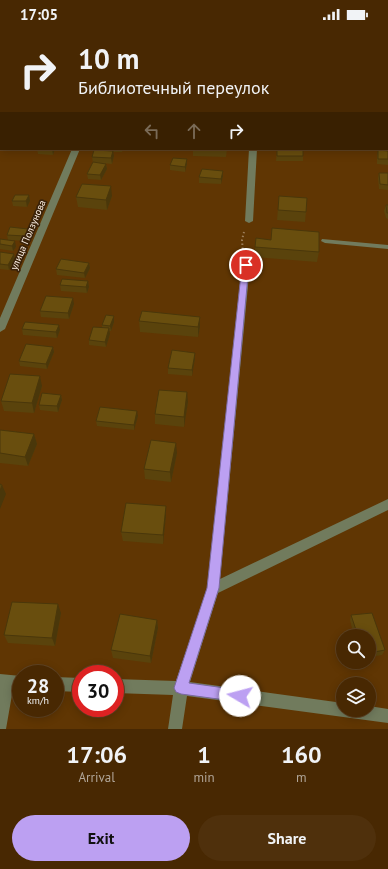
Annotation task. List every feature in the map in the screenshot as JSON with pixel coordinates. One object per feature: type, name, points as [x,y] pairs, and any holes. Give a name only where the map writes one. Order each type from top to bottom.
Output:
[{"type":"street","name":"улица Ползунова","points":[[0,329],[76,150]]},
{"type":"street","points":[[249,220],[253,150]]},
{"type":"street","points":[[175,729],[181,688],[213,588],[246,265]]},
{"type":"street","points":[[213,588],[388,504]]},
{"type":"street","points":[[0,727],[9,682]]},
{"type":"street","points":[[124,686],[181,688],[388,716]]},
{"type":"lane","points":[[325,241],[388,246]]},
{"type":"path","points":[[246,265],[242,240],[249,220]]},
{"type":"building","points":[[94,150],[113,151],[111,158],[92,157]]},
{"type":"building","points":[[277,150],[303,150],[303,156],[277,156]]},
{"type":"building","points":[[378,150],[388,151],[388,159],[378,159]]},
{"type":"building","points":[[173,158],[187,159],[185,167],[170,165]]},
{"type":"building","points":[[93,162],[106,164],[100,175],[87,174]]},
{"type":"building","points":[[202,169],[223,171],[221,179],[199,177]]},
{"type":"building","points":[[379,173],[388,173],[388,185],[380,184]]},
{"type":"building","points":[[82,184],[111,186],[106,200],[76,197]]},
{"type":"building","points":[[15,195],[29,195],[26,201],[12,201]]},
{"type":"building","points":[[279,196],[307,198],[306,212],[278,210]]},
{"type":"building","points":[[386,205],[388,205],[388,213],[387,213]]},
{"type":"building","points":[[10,227],[28,229],[25,236],[7,235]]},
{"type":"building","points":[[272,228],[319,232],[319,252],[255,247],[256,238],[271,240]]},
{"type":"building","points":[[0,239],[15,241],[12,246],[0,244]]},
{"type":"building","points":[[0,252],[14,254],[8,265],[0,264]]},
{"type":"building","points":[[61,259],[89,263],[84,273],[56,269]]},
{"type":"building","points":[[62,279],[88,281],[86,287],[60,285]]},
{"type":"building","points":[[46,296],[73,298],[68,313],[40,311]]},
{"type":"building","points":[[142,311],[200,317],[198,327],[139,321]]},
{"type":"building","points":[[106,315],[114,316],[110,326],[102,325]]},
{"type":"building","points":[[25,322],[59,325],[56,332],[22,329]]},
{"type":"building","points":[[93,327],[109,328],[105,342],[89,340]]},
{"type":"building","points":[[26,344],[53,347],[46,364],[19,361]]},
{"type":"building","points":[[172,350],[195,353],[192,370],[168,368]]},
{"type":"building","points":[[10,374],[40,376],[32,403],[1,401]]},
{"type":"building","points":[[159,390],[187,392],[184,417],[155,414]]},
{"type":"building","points":[[42,393],[61,395],[57,406],[39,405]]},
{"type":"building","points":[[100,407],[137,411],[134,425],[96,421]]},
{"type":"building","points":[[0,430],[34,434],[25,457],[0,453]]},
{"type":"building","points":[[151,440],[176,443],[170,472],[144,469]]},
{"type":"building","points":[[126,503],[166,506],[163,535],[121,532]]},
{"type":"building","points":[[12,602],[58,604],[52,638],[4,635]]},
{"type":"building","points":[[372,613],[385,650],[376,652],[376,629],[356,629],[351,615]]},
{"type":"building","points":[[120,614],[157,620],[150,656],[111,650]]},
{"type":"route","points":[[240,696],[181,688],[213,588],[246,265]]}]
